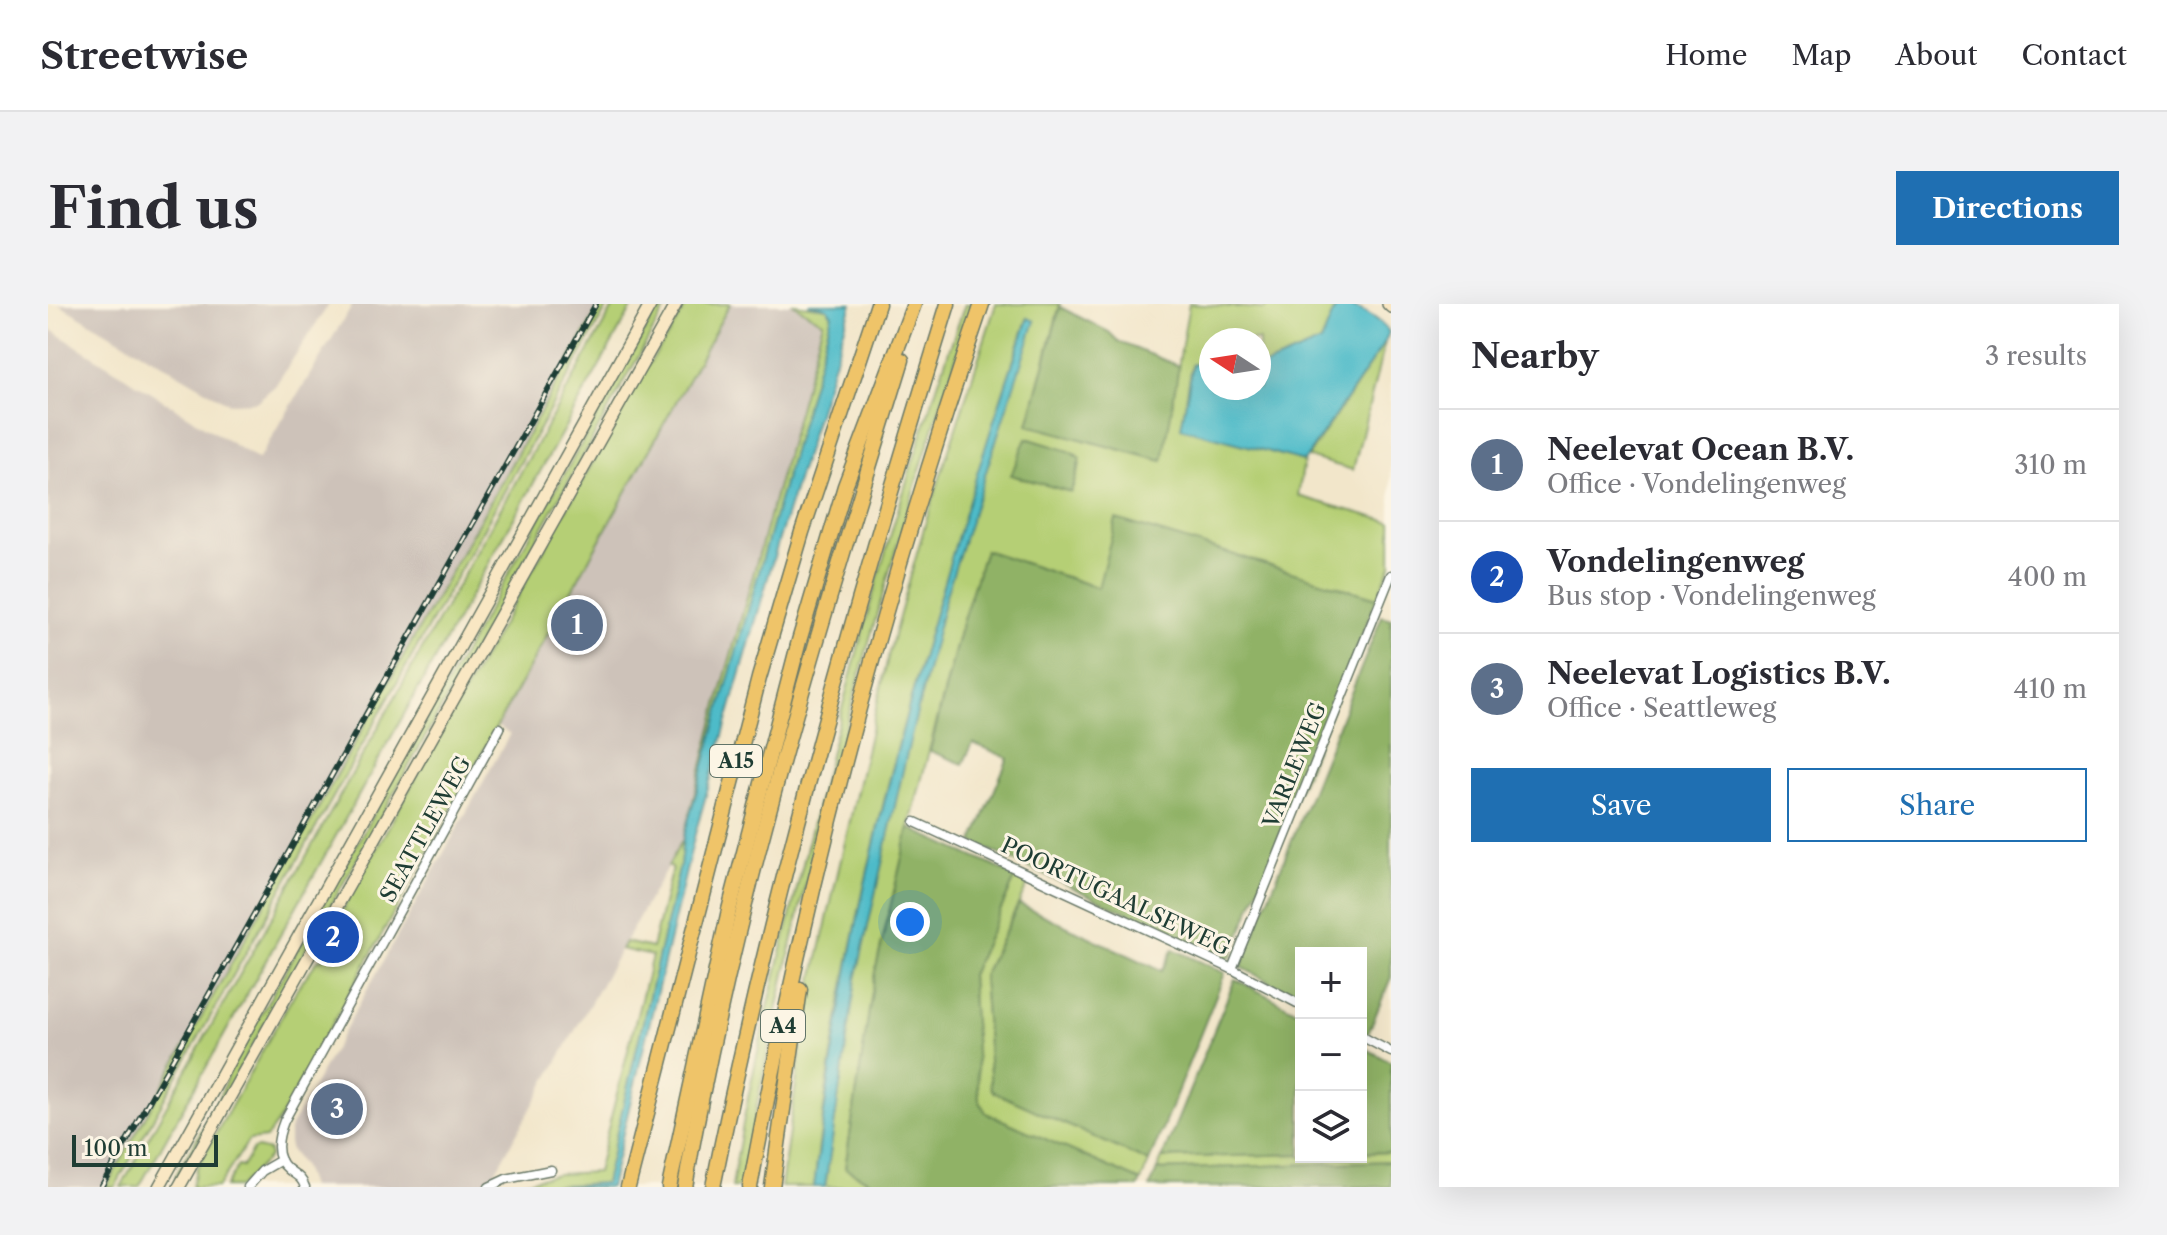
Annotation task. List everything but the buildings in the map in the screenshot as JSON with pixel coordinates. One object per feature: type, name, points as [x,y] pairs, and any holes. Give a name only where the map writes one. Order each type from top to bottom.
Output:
[{"type":"highway","name":"A15","points":[[628,1187],[759,678],[802,532],[878,304]]},
{"type":"highway","name":"A15","points":[[669,1187],[729,910],[799,641],[845,486],[917,304]]},
{"type":"highway","name":"A15","points":[[685,1187],[743,917],[786,750],[917,304]]},
{"type":"highway","points":[[713,1187],[738,1061],[820,732],[878,529],[948,304]]},
{"type":"highway","points":[[772,1187],[818,866],[919,496],[982,304]]},
{"type":"highway","name":"A4","points":[[750,1187],[818,866]]},
{"type":"highway","name":"A4","points":[[721,1187],[738,1061]]},
{"type":"main road","points":[[159,1187],[651,304]]},
{"type":"main road","points":[[179,1187],[676,304]]},
{"type":"street","name":"VARLEWEG","points":[[1232,969],[1391,575]]},
{"type":"street","name":"SEATTLEWEG","points":[[281,1160],[278,1146],[284,1121],[500,728]]},
{"type":"street","name":"POORTUGAALSEWEG","points":[[915,822],[1232,969],[1295,1002]]},
{"type":"street","points":[[1367,1039],[1391,1052]]},
{"type":"street","points":[[248,1187],[262,1171],[281,1160],[285,1167],[302,1178],[305,1187]]},
{"type":"street","points":[[489,1187],[506,1179],[551,1170]]},
{"type":"shaded area","points":[[58,304],[329,304],[275,386],[256,402],[229,403]]},
{"type":"shaded area","points":[[353,304],[608,304],[113,1187],[48,1187],[48,328],[258,460]]},
{"type":"shaded area","points":[[730,304],[792,304],[823,322],[683,839],[490,1181],[479,1187],[310,1187],[303,1167],[289,1148],[289,1130],[510,734],[497,726]]},
{"type":"green space","points":[[601,304],[609,304],[115,1187],[106,1187]]},
{"type":"green space","points":[[615,304],[634,304],[139,1187],[121,1187]]},
{"type":"green space","points":[[660,304],[668,304],[178,1178],[175,1177],[218,1101],[230,1069]]},
{"type":"green space","points":[[687,304],[730,304],[281,1117],[266,1138],[249,1140],[218,1187],[192,1187],[196,1169],[298,987],[319,959],[322,960],[343,925],[338,921],[348,899],[644,371]]},
{"type":"green space","points":[[792,304],[827,308],[832,315],[683,839],[823,322]]},
{"type":"green space","points":[[965,304],[974,304],[872,631],[813,852],[741,1187],[732,1187],[762,1033],[835,735],[874,590]]},
{"type":"green space","points":[[996,304],[1060,304],[1028,425],[1162,461],[1189,304],[1265,309],[1266,304],[1337,304],[1321,342],[1271,363],[1271,328],[1199,328],[1199,365],[1192,365],[1181,428],[1304,461],[1298,496],[1391,522],[1391,565],[1377,598],[1116,520],[1099,588],[985,550],[962,623],[875,972],[845,1168],[880,1187],[825,1187],[856,979],[905,761],[945,598],[1034,321],[1027,319],[927,639],[871,856],[829,1076],[814,1187],[781,1187],[808,1001],[889,653],[926,521]],"holes":[[[1027,438],[1077,455],[1080,465],[1071,492],[1012,475]]]},
{"type":"green space","points":[[1060,307],[1109,332],[1119,342],[1179,366],[1163,461],[1028,425]]},
{"type":"green space","points":[[1385,342],[1353,470],[1308,457]]},
{"type":"green space","points":[[1026,438],[1069,451],[1080,459],[1071,492],[1011,475]]},
{"type":"green space","points":[[1116,519],[1377,598],[1231,957],[1227,959],[973,842],[1008,758],[973,743],[963,764],[930,751],[962,623],[985,550],[1098,588]]},
{"type":"green space","points":[[1382,616],[1391,619],[1391,977],[1368,1034],[1367,947],[1295,947],[1295,996],[1241,967]]},
{"type":"green space","points":[[909,828],[1016,876],[971,975],[979,1100],[986,1113],[1141,1181],[1138,1187],[880,1187],[845,1168],[875,972]]},
{"type":"green space","points":[[683,839],[680,865],[605,1183],[501,1187],[557,1174],[597,1172],[652,956],[621,949],[625,942],[652,948],[672,868],[668,866]]},
{"type":"green space","points":[[1016,876],[1029,882],[983,976],[991,1088],[1149,1162],[1141,1181],[986,1113],[979,1100],[971,975]]},
{"type":"green space","points":[[1019,904],[1162,971],[1173,949],[1225,973],[1149,1162],[991,1088],[983,976]]},
{"type":"green space","points":[[1235,979],[1295,1010],[1295,1154],[1162,1158]]},
{"type":"green space","points":[[1367,1049],[1391,1062],[1391,1152],[1367,1153]]},
{"type":"green space","points":[[253,1149],[269,1151],[269,1157],[239,1187],[225,1187],[238,1166],[242,1167]]},
{"type":"green space","points":[[1391,1152],[1391,1161],[1367,1162],[1367,1153]]},
{"type":"green space","points":[[1295,1154],[1295,1163],[1339,1163],[1157,1170],[1162,1158]]},
{"type":"green space","points":[[1391,1161],[1391,1187],[1150,1187],[1157,1170]]},
{"type":"water","points":[[808,304],[852,304],[779,539],[695,834],[610,1187],[551,1187],[605,1183],[680,865],[683,839],[832,315],[827,308]]},
{"type":"water","points":[[1337,304],[1366,313],[1389,332],[1304,461],[1181,428],[1193,364],[1199,364],[1199,400],[1271,400],[1271,363],[1321,342]]},
{"type":"water","points":[[1028,318],[1035,321],[945,598],[856,979],[825,1187],[814,1187],[852,946],[894,762],[957,539]]},
{"type":"railway","points":[[101,1187],[596,304]]},
{"type":"place","name":"Neelevat Ocean B.V.","points":[[577,625]]},
{"type":"place","name":"Vondelingenweg","points":[[333,937]]},
{"type":"place","name":"Neelevat Logistics B.V.","points":[[337,1109]]}]
